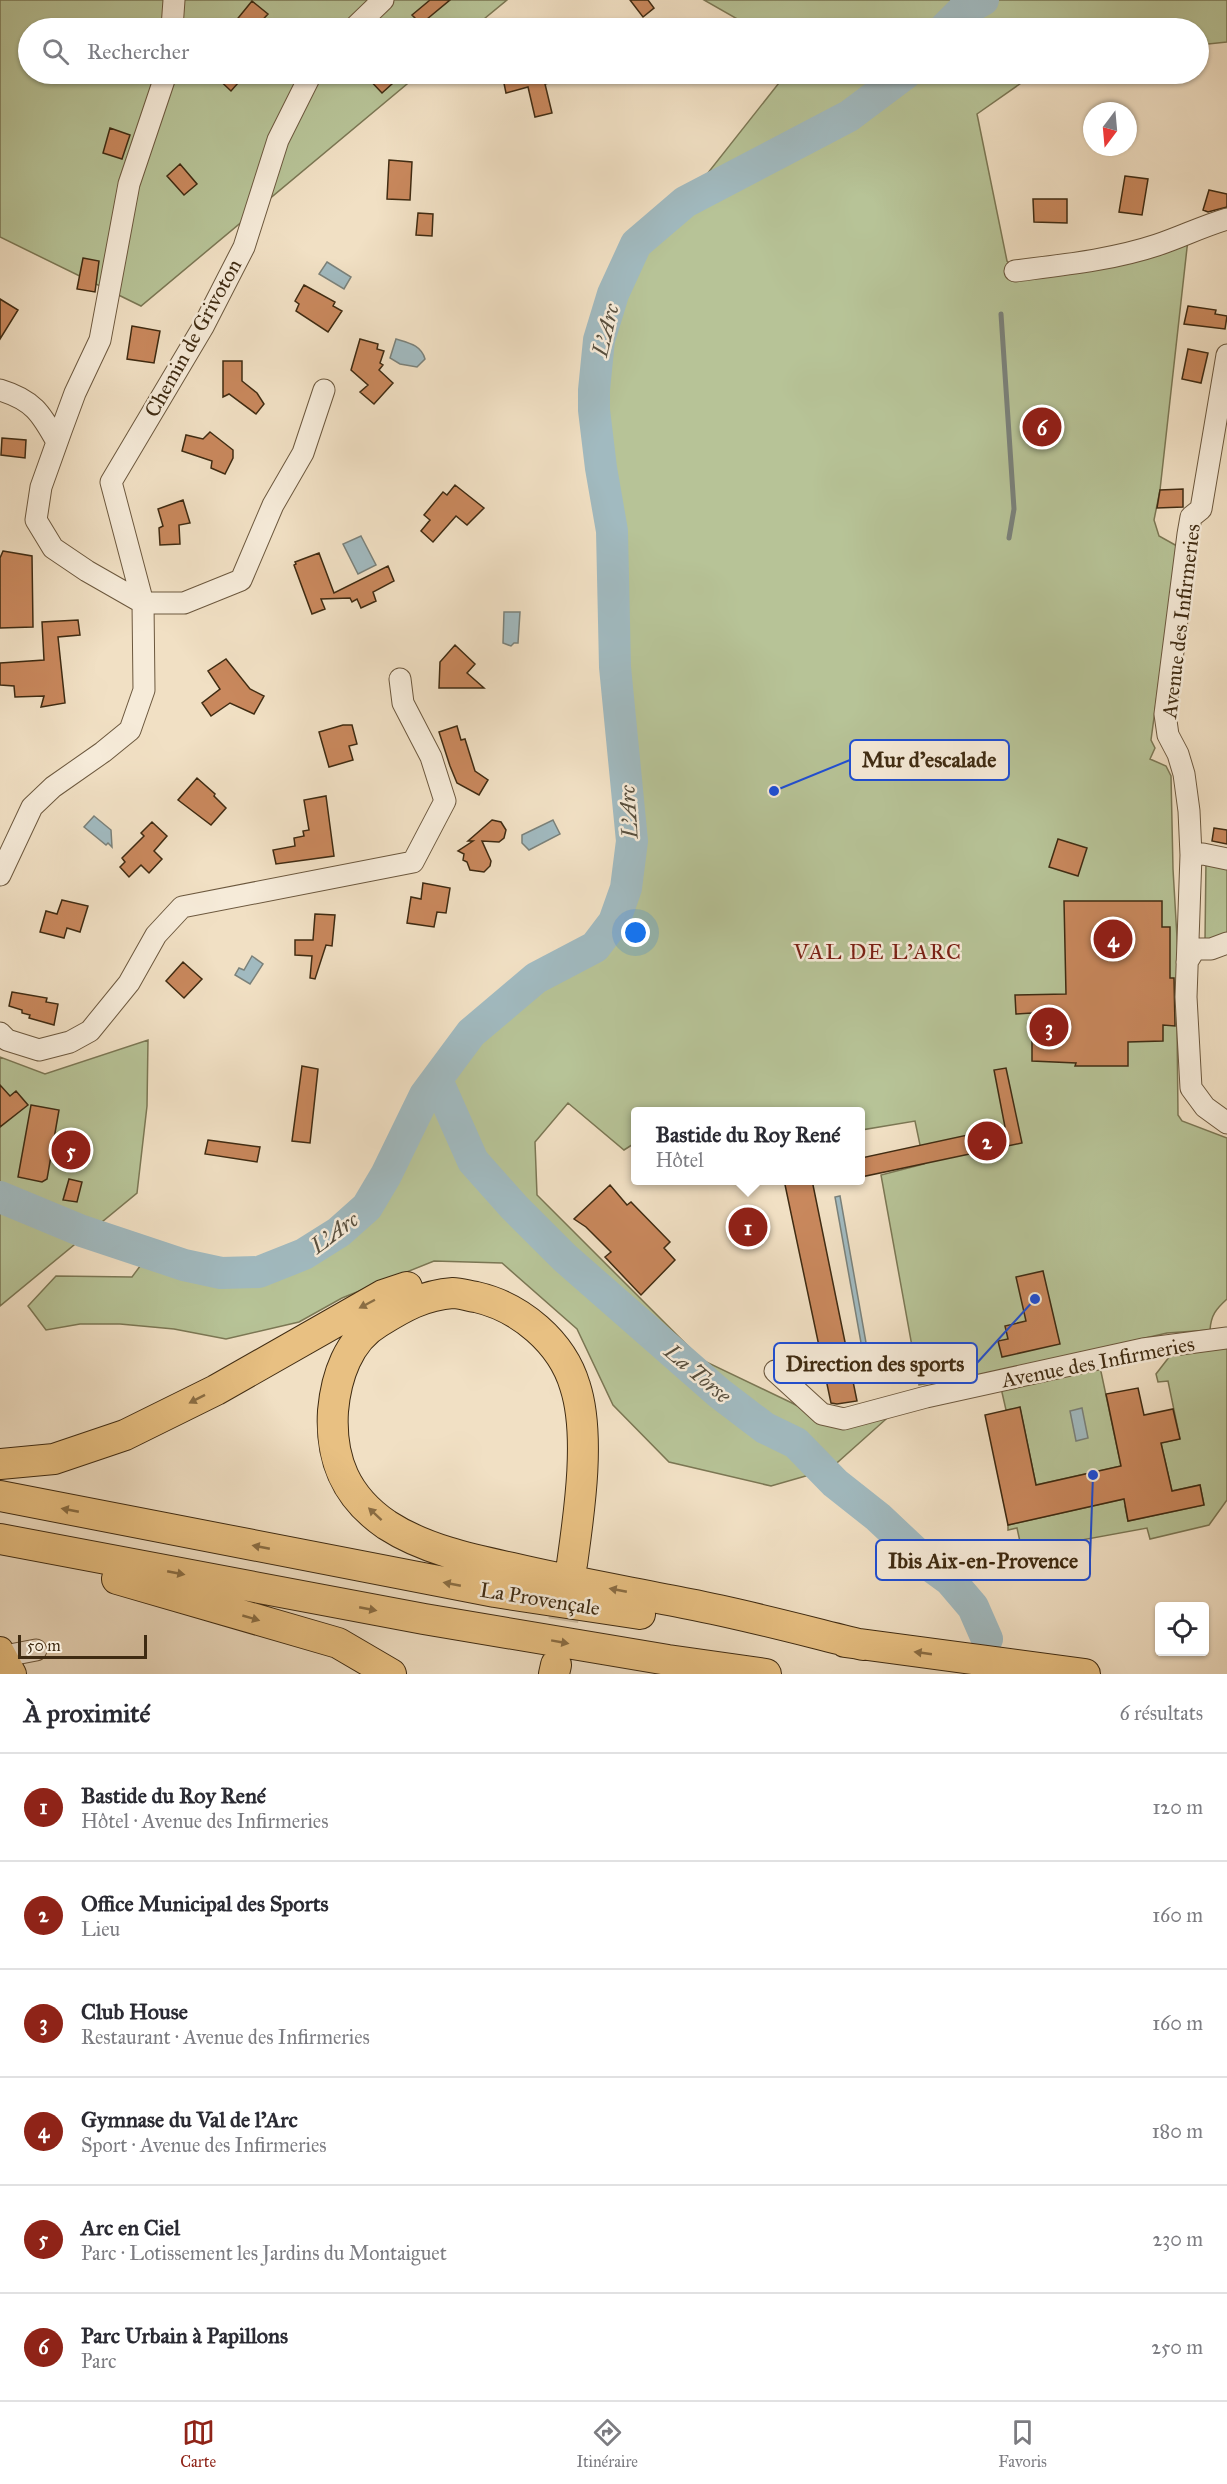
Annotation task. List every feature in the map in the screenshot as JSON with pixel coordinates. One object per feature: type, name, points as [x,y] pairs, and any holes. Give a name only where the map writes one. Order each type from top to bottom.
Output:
[{"type":"highway","points":[[0,1464],[54,1459],[125,1435],[216,1390],[383,1295],[423,1282],[456,1280],[481,1283],[509,1292],[557,1329],[571,1347],[586,1378],[595,1419],[597,1458],[577,1566],[581,1493],[581,1422],[575,1386],[563,1360],[542,1332],[517,1314],[490,1300],[456,1293],[423,1298],[404,1305],[370,1327],[353,1347],[344,1363],[334,1397],[332,1428],[335,1457],[351,1492],[386,1524],[425,1544],[481,1561],[558,1579],[696,1605],[863,1645]]},
{"type":"highway","name":"La Provençale","points":[[0,1496],[495,1592],[674,1620],[1085,1674]]},
{"type":"highway","points":[[8,1541],[121,1580],[338,1643],[391,1674]]},
{"type":"highway","name":"La Provençale","points":[[8,1541],[424,1619],[766,1674]]},
{"type":"street","points":[[173,18],[174,0]]},
{"type":"street","points":[[364,18],[383,0]]},
{"type":"street","points":[[163,84],[129,184],[100,340],[75,393],[57,442],[41,487],[36,520],[53,548],[87,571],[143,603],[184,603],[241,580],[273,505],[303,453],[324,390]]},
{"type":"street","name":"Chemin de Grivoton","points":[[0,875],[32,807],[53,787],[130,730],[144,690],[143,603],[111,482],[203,327],[244,247],[278,140],[306,84]]},
{"type":"street","points":[[1015,272],[1083,261],[1158,245],[1198,227],[1227,219]]},
{"type":"street","name":"Avenue des Infirmeries","points":[[1227,356],[1201,508],[1191,517],[1188,534],[1165,714],[1168,735],[1178,754],[1184,774],[1191,855],[1186,997],[1191,1088],[1205,1107],[1227,1123]]},
{"type":"street","points":[[0,390],[30,402],[42,415],[57,442]]},
{"type":"street","points":[[0,1033],[7,1040],[39,1050],[70,1042],[90,1031],[129,983],[156,935],[182,907],[413,862],[445,801],[431,757],[403,703],[400,679]]},
{"type":"street","points":[[1191,855],[1203,854],[1227,859]]},
{"type":"street","points":[[1187,962],[1195,949],[1211,949],[1227,943]]},
{"type":"street","name":"Avenue des Infirmeries","points":[[775,1371],[822,1414],[844,1419],[926,1397],[1143,1349],[1227,1338]]},
{"type":"street","points":[[4,1659],[36,1650]]},
{"type":"green space","points":[[0,0],[507,0],[485,18],[18,18],[18,84],[407,84],[141,306],[0,237]]},
{"type":"green space","points":[[704,0],[1227,0],[1227,42],[1209,44],[1209,18],[736,18]]},
{"type":"green space","points":[[778,84],[1020,84],[977,114],[1007,261],[1015,268],[1188,239],[1160,490],[1154,520],[1159,536],[1177,546],[1151,740],[1155,748],[1150,759],[1166,766],[1171,776],[1179,972],[1178,1115],[1182,1121],[1227,1138],[1227,1299],[1215,1313],[1210,1330],[1167,1333],[1002,1371],[919,1385],[881,1175],[924,1164],[915,1121],[865,1129],[865,1107],[631,1107],[631,1146],[624,1150],[568,1103],[535,1142],[537,1195],[702,1360],[818,1417],[894,1412],[830,1469],[771,1486],[669,1462],[613,1405],[577,1329],[502,1263],[434,1261],[342,1298],[299,1322],[226,1339],[174,1329],[120,1324],[80,1324],[46,1330],[28,1306],[56,1276],[132,1277],[149,1254],[221,1273],[259,1272],[304,1254],[339,1232],[367,1207],[425,1095],[471,1033],[536,978],[595,947],[614,922],[626,888],[632,841],[615,667],[612,531],[601,468],[594,390],[599,340],[613,294],[636,244],[685,202]]},
{"type":"green space","points":[[1206,860],[1227,865],[1227,935],[1205,941]]},
{"type":"green space","points":[[148,1040],[147,1106],[137,1193],[0,1306],[0,1057],[45,1074]]},
{"type":"green space","points":[[1227,1348],[1227,1500],[1209,1525],[1150,1539],[1147,1528],[1022,1551],[1017,1528],[1008,1530],[1008,1525],[1128,1498],[1128,1504],[1125,1506],[1128,1521],[1204,1505],[1200,1485],[1172,1491],[1161,1443],[1180,1439],[1168,1381],[1158,1382],[1156,1374],[1173,1352]]},
{"type":"green space","points":[[1100,1367],[1121,1466],[1036,1485],[1020,1408],[1006,1410],[1001,1388]]},
{"type":"water","points":[[327,262],[351,277],[344,289],[319,274]]},
{"type":"water","points":[[396,339],[410,343],[421,351],[425,359],[417,367],[400,364],[390,358]]},
{"type":"water","points":[[361,536],[376,565],[358,574],[343,544]]},
{"type":"water","points":[[504,612],[520,612],[518,643],[511,646],[503,643]]},
{"type":"water","points":[[94,816],[111,830],[112,847],[108,843],[106,845],[84,827]]},
{"type":"water","points":[[553,820],[560,834],[529,850],[522,843],[522,835]]},
{"type":"water","points":[[252,956],[263,964],[250,984],[235,975],[239,968],[244,970]]},
{"type":"water","points":[[840,1196],[873,1382],[868,1382],[835,1197]]},
{"type":"water","points":[[1082,1408],[1088,1438],[1076,1441],[1070,1411]]},
{"type":"building","points":[[430,0],[450,0],[428,18],[415,18],[412,15]]},
{"type":"building","points":[[630,0],[648,0],[654,8],[643,17]]},
{"type":"building","points":[[252,1],[268,14],[264,18],[238,18]]},
{"type":"building","points":[[224,84],[237,84],[231,91]]},
{"type":"building","points":[[373,84],[392,84],[382,93]]},
{"type":"building","points":[[504,84],[545,84],[552,113],[535,117],[528,87],[506,93]]},
{"type":"building","points":[[110,128],[130,135],[122,159],[103,153]]},
{"type":"building","points":[[389,160],[412,162],[410,200],[387,199]]},
{"type":"building","points":[[180,164],[197,184],[184,195],[167,176]]},
{"type":"building","points":[[1125,176],[1148,179],[1142,215],[1119,212]]},
{"type":"building","points":[[1209,190],[1227,194],[1227,207],[1208,212],[1203,210]]},
{"type":"building","points":[[1033,199],[1067,199],[1067,223],[1034,222]]},
{"type":"building","points":[[418,213],[433,214],[432,236],[416,235]]},
{"type":"building","points":[[83,258],[99,261],[95,292],[77,289]]},
{"type":"building","points":[[304,285],[335,302],[333,306],[342,311],[328,332],[296,311],[299,304],[295,301]]},
{"type":"building","points":[[0,299],[18,310],[0,339]]},
{"type":"building","points":[[1188,306],[1216,310],[1215,314],[1227,316],[1225,329],[1184,324]]},
{"type":"building","points":[[132,326],[160,331],[154,363],[127,359]]},
{"type":"building","points":[[360,339],[378,344],[377,349],[384,351],[380,363],[383,365],[379,370],[393,383],[374,404],[360,392],[368,385],[351,370]]},
{"type":"building","points":[[1188,349],[1208,353],[1201,383],[1182,379]]},
{"type":"building","points":[[223,361],[242,361],[242,381],[257,393],[264,404],[256,414],[229,394],[223,397]]},
{"type":"building","points":[[210,432],[233,450],[233,458],[225,474],[211,468],[212,461],[182,451],[186,435],[203,439]]},
{"type":"building","points":[[2,438],[26,440],[25,458],[1,455]]},
{"type":"building","points":[[455,485],[484,508],[467,525],[456,516],[433,542],[421,531],[430,520],[424,515],[443,492],[447,495]]},
{"type":"building","points":[[1183,489],[1183,507],[1157,508],[1160,490]]},
{"type":"building","points":[[183,500],[190,523],[179,525],[180,544],[160,545],[159,528],[163,526],[158,509]]},
{"type":"building","points":[[3,551],[32,556],[33,627],[0,628],[0,558]]},
{"type":"building","points":[[319,553],[334,593],[388,566],[394,581],[373,592],[376,601],[361,608],[357,599],[352,602],[350,598],[321,599],[325,609],[312,614],[294,565],[295,562]]},
{"type":"building","points":[[78,620],[80,635],[58,637],[65,703],[41,707],[44,696],[15,697],[14,686],[0,685],[0,663],[44,660],[42,622]]},
{"type":"building","points":[[455,645],[475,664],[467,673],[484,688],[439,688],[440,662]]},
{"type":"building","points":[[226,659],[250,689],[264,696],[254,714],[230,703],[211,716],[202,703],[220,689],[208,671]]},
{"type":"building","points":[[343,725],[352,725],[357,744],[349,746],[353,760],[329,767],[319,732]]},
{"type":"building","points":[[457,726],[461,740],[465,739],[475,771],[488,780],[479,795],[457,783],[439,732]]},
{"type":"building","points":[[197,778],[215,794],[214,796],[226,808],[211,825],[178,800]]},
{"type":"building","points":[[326,796],[334,856],[276,864],[273,850],[295,846],[294,838],[304,836],[303,831],[309,830],[304,800]]},
{"type":"building","points":[[492,820],[501,822],[506,830],[504,838],[499,842],[482,841],[491,861],[490,866],[484,872],[470,870],[467,862],[463,860],[464,854],[458,851],[473,841],[468,841]]},
{"type":"building","points":[[152,822],[167,836],[154,851],[162,859],[149,873],[141,865],[129,877],[120,867],[125,862],[122,858],[144,836],[141,833]]},
{"type":"building","points":[[1214,828],[1227,830],[1227,844],[1212,841]]},
{"type":"building","points":[[1058,839],[1087,848],[1078,876],[1049,867]]},
{"type":"building","points":[[423,883],[450,888],[446,913],[437,912],[434,927],[407,923],[411,897],[421,899]]},
{"type":"building","points":[[62,900],[88,906],[80,932],[67,928],[64,938],[40,932],[46,911],[57,914]]},
{"type":"building","points":[[1064,901],[1162,901],[1162,927],[1170,927],[1170,978],[1174,978],[1175,1026],[1163,1025],[1163,1041],[1128,1042],[1128,1066],[1075,1066],[1076,1063],[1032,1061],[1032,1013],[1016,1014],[1015,995],[1066,994]]},
{"type":"building","points":[[315,914],[335,915],[332,946],[326,945],[315,979],[310,978],[312,956],[295,955],[295,940],[313,940]]},
{"type":"building","points":[[183,962],[202,979],[184,998],[166,981]]},
{"type":"building","points":[[12,992],[47,998],[46,1002],[58,1004],[54,1025],[29,1018],[30,1015],[22,1013],[22,1010],[9,1006]]},
{"type":"building","points":[[302,1066],[318,1069],[310,1143],[292,1141]]},
{"type":"building","points":[[1006,1068],[1022,1143],[865,1176],[865,1157],[1005,1127],[994,1070]]},
{"type":"building","points":[[0,1085],[10,1096],[16,1091],[28,1105],[0,1127]]},
{"type":"building","points":[[31,1105],[59,1110],[47,1179],[42,1182],[18,1177]]},
{"type":"building","points":[[208,1140],[260,1147],[257,1162],[205,1154]]},
{"type":"building","points":[[69,1179],[82,1182],[77,1202],[63,1200]]},
{"type":"building","points":[[610,1185],[627,1205],[631,1202],[670,1242],[664,1248],[675,1260],[641,1295],[605,1257],[611,1252],[586,1227],[574,1219]]},
{"type":"building","points":[[785,1185],[813,1185],[857,1401],[831,1403]]},
{"type":"building","points":[[1043,1271],[1060,1344],[1002,1357],[998,1341],[1008,1339],[1005,1326],[1026,1321],[1016,1277]]},
{"type":"building","points":[[1138,1388],[1144,1415],[1173,1409],[1180,1439],[1161,1443],[1172,1491],[1200,1485],[1204,1505],[1128,1521],[1124,1499],[1008,1525],[985,1415],[1020,1407],[1036,1485],[1121,1466],[1106,1394]]},
{"type":"waterway","name":"L'Arc","points":[[955,18],[961,12],[983,0]]},
{"type":"waterway","name":"L'Arc","points":[[0,1197],[82,1231],[184,1265],[221,1273],[259,1272],[304,1254],[339,1232],[367,1207],[386,1175],[425,1095],[471,1033],[536,978],[595,947],[614,922],[626,888],[632,841],[615,667],[612,531],[594,410],[599,340],[613,294],[636,244],[685,202],[849,116],[892,84]]},
{"type":"waterway","points":[[1001,314],[1014,509],[1009,538]]},
{"type":"waterway","name":"La Torse","points":[[437,1080],[473,1161],[514,1207],[565,1258],[719,1393],[765,1428],[796,1443],[835,1483],[878,1517],[928,1564],[950,1580],[973,1607],[987,1639]]},
{"type":"tunnel","points":[[556,1665],[570,1579]]},
{"type":"place","name":"Parc Urbain à Papillons","points":[[1042,427]]},
{"type":"place","name":"Mur d'escalade","points":[[774,791]]},
{"type":"place","name":"Gymnase du Val de l'Arc","points":[[1113,939]]},
{"type":"place","name":"Club House","points":[[1049,1027]]},
{"type":"place","name":"Office Municipal des Sports","points":[[987,1141]]},
{"type":"place","name":"Arc en Ciel","points":[[71,1150]]},
{"type":"place","name":"Bastide du Roy René","points":[[748,1227]]},
{"type":"place","name":"Direction des sports","points":[[1035,1299]]},
{"type":"place","name":"Ibis Aix-en-Provence","points":[[1093,1475]]},
{"type":"district","name":"VAL DE L'ARC","points":[[878,951]]}]
